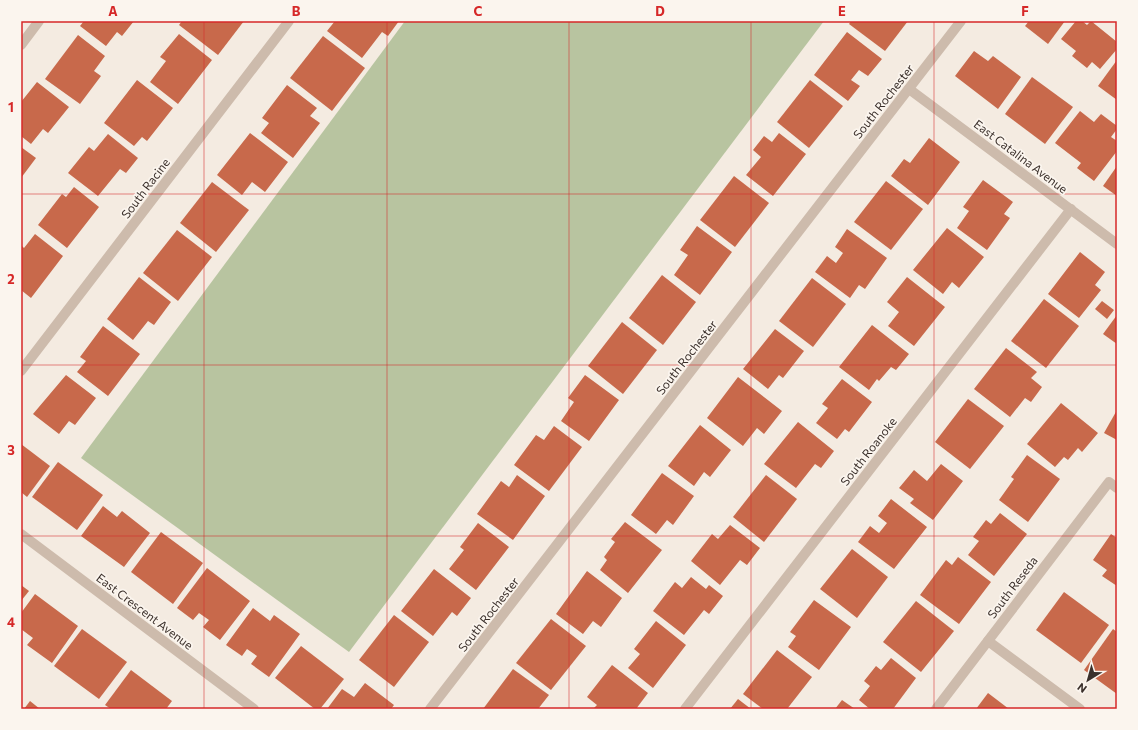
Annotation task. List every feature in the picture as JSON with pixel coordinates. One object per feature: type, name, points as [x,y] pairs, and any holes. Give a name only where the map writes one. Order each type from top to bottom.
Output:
[{"type":"street","points":[[21,45],[39,21]]},
{"type":"street","name":"South Racine","points":[[21,371],[289,21]]},
{"type":"street","name":"South Rochester","points":[[430,709],[960,21]]},
{"type":"street","name":"East Catalina Avenue","points":[[909,89],[1117,244]]},
{"type":"street","name":"South Roanoke","points":[[685,709],[1070,210]]},
{"type":"street","name":"South Reseda","points":[[936,709],[988,641],[1113,485]]},
{"type":"street","name":"East Crescent Avenue","points":[[21,534],[254,709]]},
{"type":"street","points":[[988,641],[1080,709]]},
{"type":"green space","points":[[405,21],[824,21],[349,652],[81,458]]},
{"type":"building","points":[[84,21],[134,21],[122,36],[117,32],[106,46],[80,26]]},
{"type":"building","points":[[182,21],[244,21],[218,55],[179,25]]},
{"type":"building","points":[[335,21],[399,21],[388,36],[382,32],[362,58],[327,31]]},
{"type":"building","points":[[851,21],[908,21],[885,51],[849,24]]},
{"type":"building","points":[[1029,21],[1065,21],[1048,44],[1025,26]]},
{"type":"building","points":[[1076,21],[1082,21],[1087,25],[1091,21],[1117,42],[1117,49],[1100,69],[1092,62],[1087,68],[1072,56],[1076,51],[1061,39]]},
{"type":"building","points":[[847,32],[882,59],[868,76],[859,70],[851,80],[860,86],[848,101],[814,75]]},
{"type":"building","points":[[179,34],[212,60],[178,104],[150,82],[166,61],[160,57]]},
{"type":"building","points":[[78,35],[105,56],[94,71],[101,76],[80,104],[45,79]]},
{"type":"building","points":[[323,36],[365,68],[332,111],[290,78]]},
{"type":"building","points":[[974,51],[988,61],[993,56],[1021,77],[998,109],[955,76]]},
{"type":"building","points":[[1117,60],[1117,100],[1098,86]]},
{"type":"building","points":[[1032,77],[1073,107],[1045,144],[1005,114]]},
{"type":"building","points":[[137,80],[173,108],[147,141],[142,137],[134,146],[104,123]]},
{"type":"building","points":[[810,80],[843,106],[809,148],[777,122]]},
{"type":"building","points":[[37,82],[69,107],[48,133],[43,129],[31,144],[21,136],[21,102]]},
{"type":"building","points":[[287,85],[317,108],[310,116],[320,123],[293,158],[261,133],[269,123],[262,118]]},
{"type":"building","points":[[1080,111],[1094,122],[1101,114],[1117,126],[1117,129],[1111,137],[1117,141],[1117,151],[1094,181],[1077,168],[1081,163],[1055,143]]},
{"type":"building","points":[[250,133],[288,162],[265,192],[252,182],[242,195],[217,175]]},
{"type":"building","points":[[779,133],[806,154],[773,196],[746,175],[761,157],[753,150],[764,136],[772,142]]},
{"type":"building","points":[[108,134],[138,158],[126,173],[120,169],[98,196],[68,173],[89,147],[94,151]]},
{"type":"building","points":[[929,138],[960,162],[928,205],[891,176],[904,159],[910,163]]},
{"type":"building","points":[[21,147],[36,158],[21,178]]},
{"type":"building","points":[[1117,166],[1117,196],[1103,186]]},
{"type":"building","points":[[734,176],[769,203],[735,247],[700,220]]},
{"type":"building","points":[[983,180],[1013,202],[1004,214],[1010,218],[987,250],[957,228],[969,211],[963,207]]},
{"type":"building","points":[[886,181],[923,209],[891,250],[854,222]]},
{"type":"building","points":[[212,182],[249,210],[216,252],[180,223]]},
{"type":"building","points":[[74,187],[99,207],[67,248],[38,225],[62,194],[66,197]]},
{"type":"building","points":[[697,226],[732,252],[700,295],[674,275],[688,255],[680,250]]},
{"type":"building","points":[[947,228],[984,257],[959,288],[952,282],[943,294],[913,270]]},
{"type":"building","points":[[847,229],[887,258],[865,289],[859,285],[850,298],[815,272],[827,256],[836,263],[843,253],[835,247]]},
{"type":"building","points":[[177,230],[212,257],[178,301],[143,273]]},
{"type":"building","points":[[35,234],[63,256],[31,298],[21,290],[21,245],[24,248]]},
{"type":"building","points":[[1080,252],[1105,272],[1095,285],[1101,290],[1079,318],[1048,294]]},
{"type":"building","points":[[662,275],[696,302],[663,345],[629,318]]},
{"type":"building","points":[[139,277],[171,302],[154,325],[148,321],[133,340],[107,319]]},
{"type":"building","points":[[907,277],[945,307],[914,346],[888,326],[899,312],[887,302]]},
{"type":"building","points":[[812,278],[846,304],[813,347],[779,321]]},
{"type":"building","points":[[1044,299],[1079,326],[1046,368],[1011,341]]},
{"type":"building","points":[[1102,301],[1114,310],[1107,319],[1095,309]]},
{"type":"building","points":[[1117,315],[1117,344],[1103,334]]},
{"type":"building","points":[[622,322],[657,350],[623,394],[588,366]]},
{"type":"building","points":[[872,325],[909,354],[896,370],[891,367],[879,381],[877,379],[869,390],[839,367]]},
{"type":"building","points":[[103,326],[140,354],[108,396],[77,372],[86,361],[80,357]]},
{"type":"building","points":[[775,329],[804,351],[783,378],[779,375],[768,389],[743,369]]},
{"type":"building","points":[[1006,348],[1037,372],[1031,378],[1042,387],[1031,402],[1025,398],[1010,417],[974,389]]},
{"type":"building","points":[[66,375],[96,398],[75,425],[69,421],[59,434],[33,414]]},
{"type":"building","points":[[585,375],[619,400],[589,441],[561,421],[574,402],[568,398]]},
{"type":"building","points":[[738,377],[782,411],[764,434],[757,428],[743,446],[707,418]]},
{"type":"building","points":[[842,379],[872,402],[849,432],[845,429],[837,439],[816,423],[828,408],[822,404]]},
{"type":"building","points":[[968,399],[1004,426],[970,469],[935,442]]},
{"type":"building","points":[[1061,403],[1098,433],[1082,452],[1078,448],[1068,460],[1064,457],[1055,467],[1027,444]]},
{"type":"building","points":[[1117,410],[1117,440],[1104,433]]},
{"type":"building","points":[[798,422],[834,451],[821,468],[815,464],[796,488],[764,464]]},
{"type":"building","points":[[700,425],[731,450],[710,477],[704,472],[694,486],[668,466]]},
{"type":"building","points":[[554,426],[582,447],[549,491],[514,465],[536,435],[544,440]]},
{"type":"building","points":[[21,444],[50,466],[27,497],[21,492]]},
{"type":"building","points":[[1027,455],[1060,479],[1028,522],[999,500],[1014,479],[1011,477]]},
{"type":"building","points":[[58,462],[103,495],[77,530],[32,497]]},
{"type":"building","points":[[941,464],[963,481],[933,520],[910,503],[914,499],[899,488],[914,470],[927,481]]},
{"type":"building","points":[[662,473],[694,496],[673,525],[667,520],[656,534],[631,515]]},
{"type":"building","points":[[517,475],[545,496],[513,540],[477,514],[501,481],[509,487]]},
{"type":"building","points":[[766,475],[797,499],[764,542],[733,517]]},
{"type":"building","points":[[891,499],[927,527],[894,569],[858,542],[870,526],[879,533],[887,523],[878,516]]},
{"type":"building","points":[[103,506],[117,517],[122,511],[150,533],[124,567],[81,536]]},
{"type":"building","points":[[1000,513],[1027,534],[994,576],[968,555],[979,541],[973,537],[986,520],[991,524]]},
{"type":"building","points":[[625,522],[662,550],[628,593],[600,570],[607,560],[604,557],[615,542],[611,539]]},
{"type":"building","points":[[478,523],[509,547],[476,590],[449,569],[464,550],[460,547]]},
{"type":"building","points":[[730,525],[760,548],[747,565],[740,560],[720,585],[691,561],[712,534],[718,539]]},
{"type":"building","points":[[161,532],[203,563],[173,604],[131,572]]},
{"type":"building","points":[[1111,534],[1117,538],[1117,586],[1102,576],[1107,570],[1093,560]]},
{"type":"building","points":[[852,549],[888,577],[857,618],[820,589]]},
{"type":"building","points":[[958,557],[991,582],[959,624],[920,595],[946,560],[952,565]]},
{"type":"building","points":[[207,568],[250,601],[220,640],[203,627],[209,620],[199,613],[193,620],[177,608]]},
{"type":"building","points":[[434,569],[471,598],[457,616],[452,612],[433,636],[401,611]]},
{"type":"building","points":[[587,571],[622,598],[601,627],[593,621],[583,634],[556,614]]},
{"type":"building","points":[[691,577],[706,589],[709,585],[723,596],[709,614],[704,610],[684,635],[653,611],[675,582],[682,588]]},
{"type":"building","points":[[21,585],[29,591],[21,601]]},
{"type":"building","points":[[1064,592],[1109,625],[1081,663],[1036,630]]},
{"type":"building","points":[[35,594],[78,626],[52,663],[27,645],[33,638],[21,629],[21,613]]},
{"type":"building","points":[[814,600],[851,627],[819,670],[788,647],[796,636],[790,632]]},
{"type":"building","points":[[916,601],[954,631],[921,672],[883,642]]},
{"type":"building","points":[[253,608],[270,621],[274,615],[300,634],[269,677],[251,664],[257,656],[247,649],[242,656],[226,645]]},
{"type":"building","points":[[394,615],[429,642],[394,687],[359,660]]},
{"type":"building","points":[[551,619],[586,646],[551,690],[516,663]]},
{"type":"building","points":[[656,621],[686,645],[653,688],[628,668],[640,654],[634,649]]},
{"type":"building","points":[[82,629],[127,662],[99,699],[54,666]]},
{"type":"building","points":[[1113,629],[1117,632],[1117,694],[1084,670]]},
{"type":"building","points":[[301,646],[344,679],[320,709],[315,709],[275,678]]},
{"type":"building","points":[[777,650],[812,677],[787,709],[763,709],[743,694]]},
{"type":"building","points":[[891,658],[916,678],[893,709],[870,709],[859,700],[870,686],[864,681],[876,666],[881,670]]},
{"type":"building","points":[[612,665],[648,693],[636,709],[593,709],[597,705],[587,697]]},
{"type":"building","points":[[513,669],[549,695],[538,709],[483,709]]},
{"type":"building","points":[[131,670],[172,701],[166,709],[111,709],[105,705]]},
{"type":"building","points":[[365,683],[394,705],[391,709],[327,709],[342,689],[354,697]]},
{"type":"building","points":[[988,693],[1009,709],[976,709]]},
{"type":"building","points":[[738,699],[751,709],[730,709]]},
{"type":"building","points":[[842,700],[855,709],[835,709]]},
{"type":"building","points":[[30,701],[40,709],[24,709]]}]
